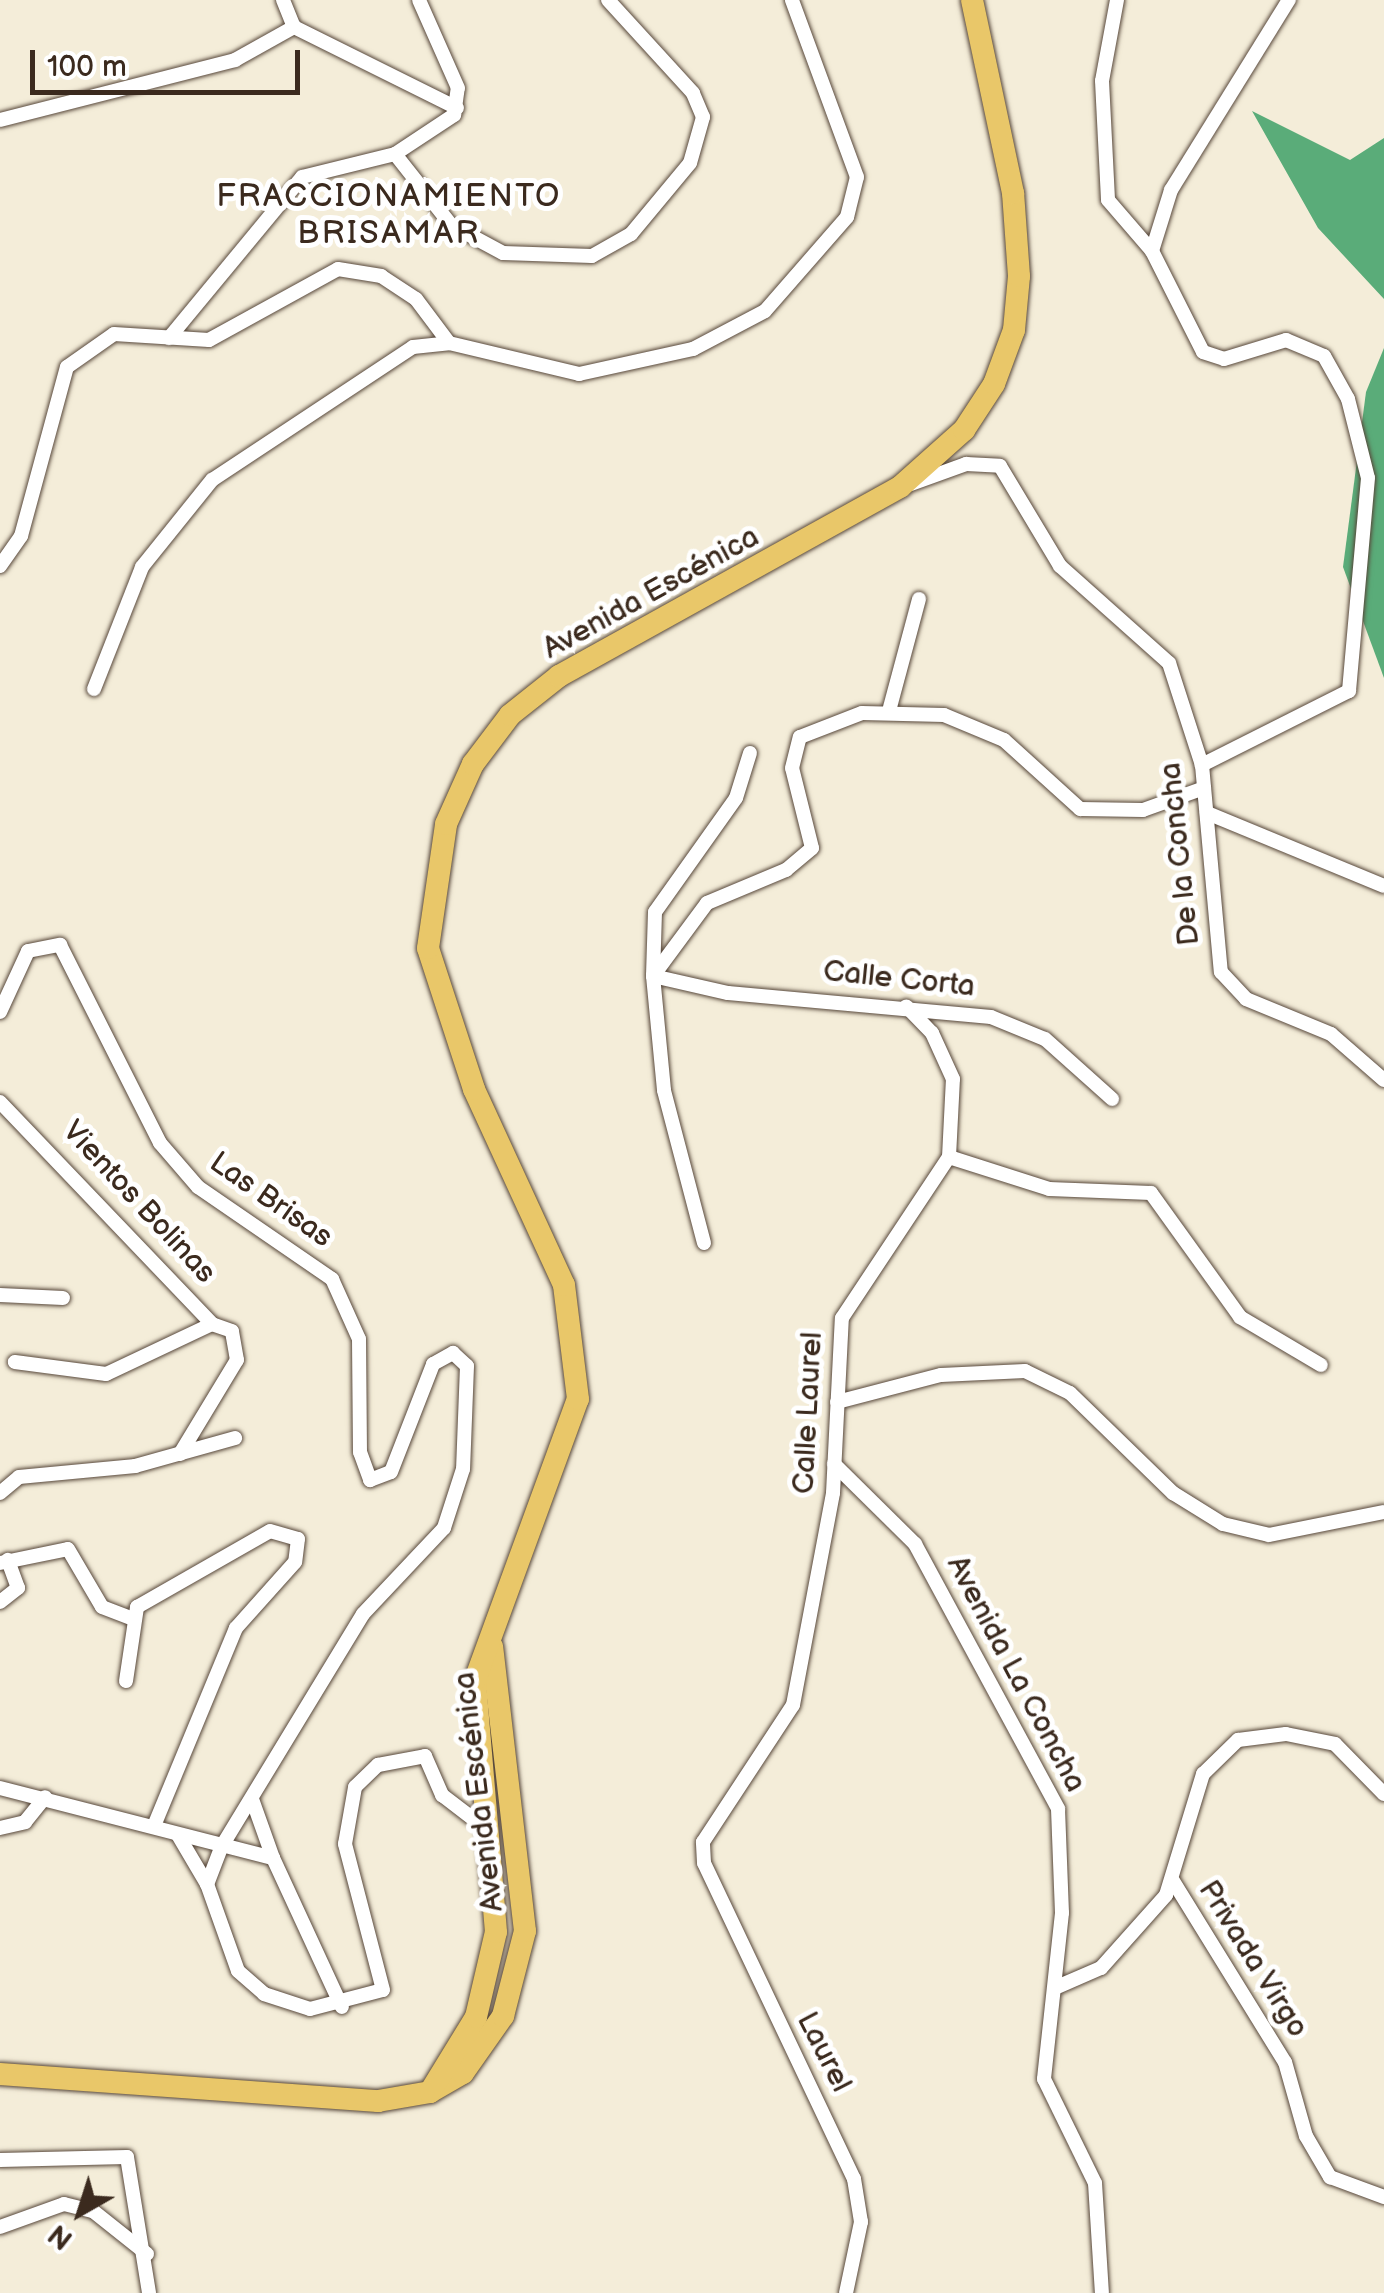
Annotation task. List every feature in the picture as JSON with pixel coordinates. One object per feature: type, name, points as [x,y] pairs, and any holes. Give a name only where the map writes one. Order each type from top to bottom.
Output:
[{"type":"main road","name":"Avenida Escénica","points":[[430,2092],[488,1984],[496,1932],[472,1715],[491,1628],[562,1456],[578,1398],[577,1354],[564,1285],[440,1000],[428,948],[446,824],[482,752],[559,676],[900,487],[964,430],[994,384],[1014,330],[1013,193],[972,0]]},
{"type":"main road","name":"Avenida Escénica","points":[[430,2092],[463,2073],[520,1977],[517,1844],[491,1628]]},
{"type":"main road","points":[[0,2074],[315,2101],[430,2092]]},
{"type":"street","points":[[282,0],[294,27],[457,108]]},
{"type":"street","points":[[169,338],[302,177],[396,154],[439,132],[457,108],[458,88],[420,0]]},
{"type":"street","points":[[396,154],[451,224],[503,253],[592,256],[631,234],[690,164],[703,116],[692,92],[608,0]]},
{"type":"street","points":[[1118,0],[1102,82],[1103,174],[1120,223],[1152,250],[1203,352],[1224,359],[1286,340],[1324,356],[1348,399],[1368,478],[1349,691],[1202,766]]},
{"type":"street","points":[[1152,250],[1171,190],[1289,0]]},
{"type":"street","points":[[94,689],[142,567],[212,480],[414,347],[449,343],[579,374],[693,349],[793,286],[847,218],[857,177],[796,5]]},
{"type":"street","points":[[0,120],[235,60],[294,27]]},
{"type":"street","points":[[0,566],[21,536],[67,367],[114,334],[209,340],[338,270],[381,276],[416,298],[449,343]]},
{"type":"street","name":"De la Concha","points":[[900,487],[966,464],[1000,466],[1060,566],[1169,663],[1202,766],[1220,972],[1246,999],[1331,1034],[1384,1080]]},
{"type":"street","points":[[889,711],[919,599]]},
{"type":"street","points":[[653,976],[707,903],[786,870],[812,848],[792,768],[800,737],[837,717],[889,711],[944,716],[1004,740],[1080,810],[1143,810],[1204,788]]},
{"type":"street","points":[[704,1243],[664,1090],[653,976],[655,912],[736,798],[750,753]]},
{"type":"street","points":[[1208,813],[1384,886]]},
{"type":"street","name":"Las Brisas","points":[[0,1012],[28,951],[60,945],[160,1143],[198,1186],[332,1279],[358,1338],[360,1452],[370,1480],[391,1472],[434,1364],[453,1353],[467,1366],[463,1470],[444,1528],[363,1614],[300,1704],[252,1800],[221,1848],[208,1884]]},
{"type":"street","name":"Calle Corta","points":[[653,976],[728,993],[906,1006],[1024,1026],[1078,1061],[1112,1098]]},
{"type":"street","points":[[906,1006],[932,1033],[953,1079],[950,1157],[1048,1189],[1151,1193],[1240,1317],[1321,1364]]},
{"type":"street","points":[[0,1088],[4,1103]]},
{"type":"street","name":"Vientos Bolinas","points":[[4,1103],[212,1324],[106,1374],[15,1362]]},
{"type":"street","name":"Calle Laurel","points":[[702,1842],[793,1705],[834,1464],[842,1318],[950,1157]]},
{"type":"street","points":[[0,1296],[63,1298]]},
{"type":"street","points":[[180,1455],[237,1360],[232,1331],[212,1324]]},
{"type":"street","points":[[837,1402],[941,1375],[1026,1371],[1070,1393],[1173,1493],[1223,1524],[1269,1535],[1384,1512]]},
{"type":"street","points":[[0,1492],[19,1478],[180,1455],[235,1438]]},
{"type":"street","name":"Avenida La Concha","points":[[834,1464],[890,1512],[938,1579],[1022,1755],[1058,1809],[1058,1987],[1044,2079],[1095,2183],[1102,2293]]},
{"type":"street","points":[[126,1680],[130,1618],[150,1596],[270,1531],[298,1539],[295,1562],[236,1628],[154,1826]]},
{"type":"street","points":[[0,1602],[18,1588],[4,1562],[68,1549],[102,1607],[130,1618]]},
{"type":"street","points":[[1058,1987],[1101,1968],[1173,1881],[1204,1774],[1238,1740],[1286,1734],[1335,1744],[1384,1794]]},
{"type":"street","points":[[178,1834],[208,1884],[238,1971],[286,2005],[342,2006],[383,1990],[345,1844],[355,1787],[368,1771],[426,1756],[442,1795],[486,1830],[517,1844]]},
{"type":"street","points":[[0,1788],[44,1796],[221,1848],[272,1858]]},
{"type":"street","points":[[0,1828],[25,1822],[44,1796]]},
{"type":"street","points":[[252,1800],[272,1858],[342,2006]]},
{"type":"street","name":"Laurel","points":[[702,1842],[704,1863],[854,2179],[861,2222],[846,2293]]},
{"type":"street","name":"Privada Virgo","points":[[1173,1881],[1285,2062],[1306,2136],[1330,2177],[1384,2197]]},
{"type":"street","points":[[0,2160],[120,2152],[134,2171],[149,2293]]},
{"type":"street","points":[[0,2227],[64,2204],[93,2212],[147,2254]]},
{"type":"green space","points":[[1252,111],[1350,160],[1384,138],[1384,299],[1318,228]]},
{"type":"green space","points":[[1384,348],[1384,678],[1343,567],[1366,392]]},
{"type":"district","name":"FRACCIONAMIENTO BRISAMAR","points":[[389,216]]}]
